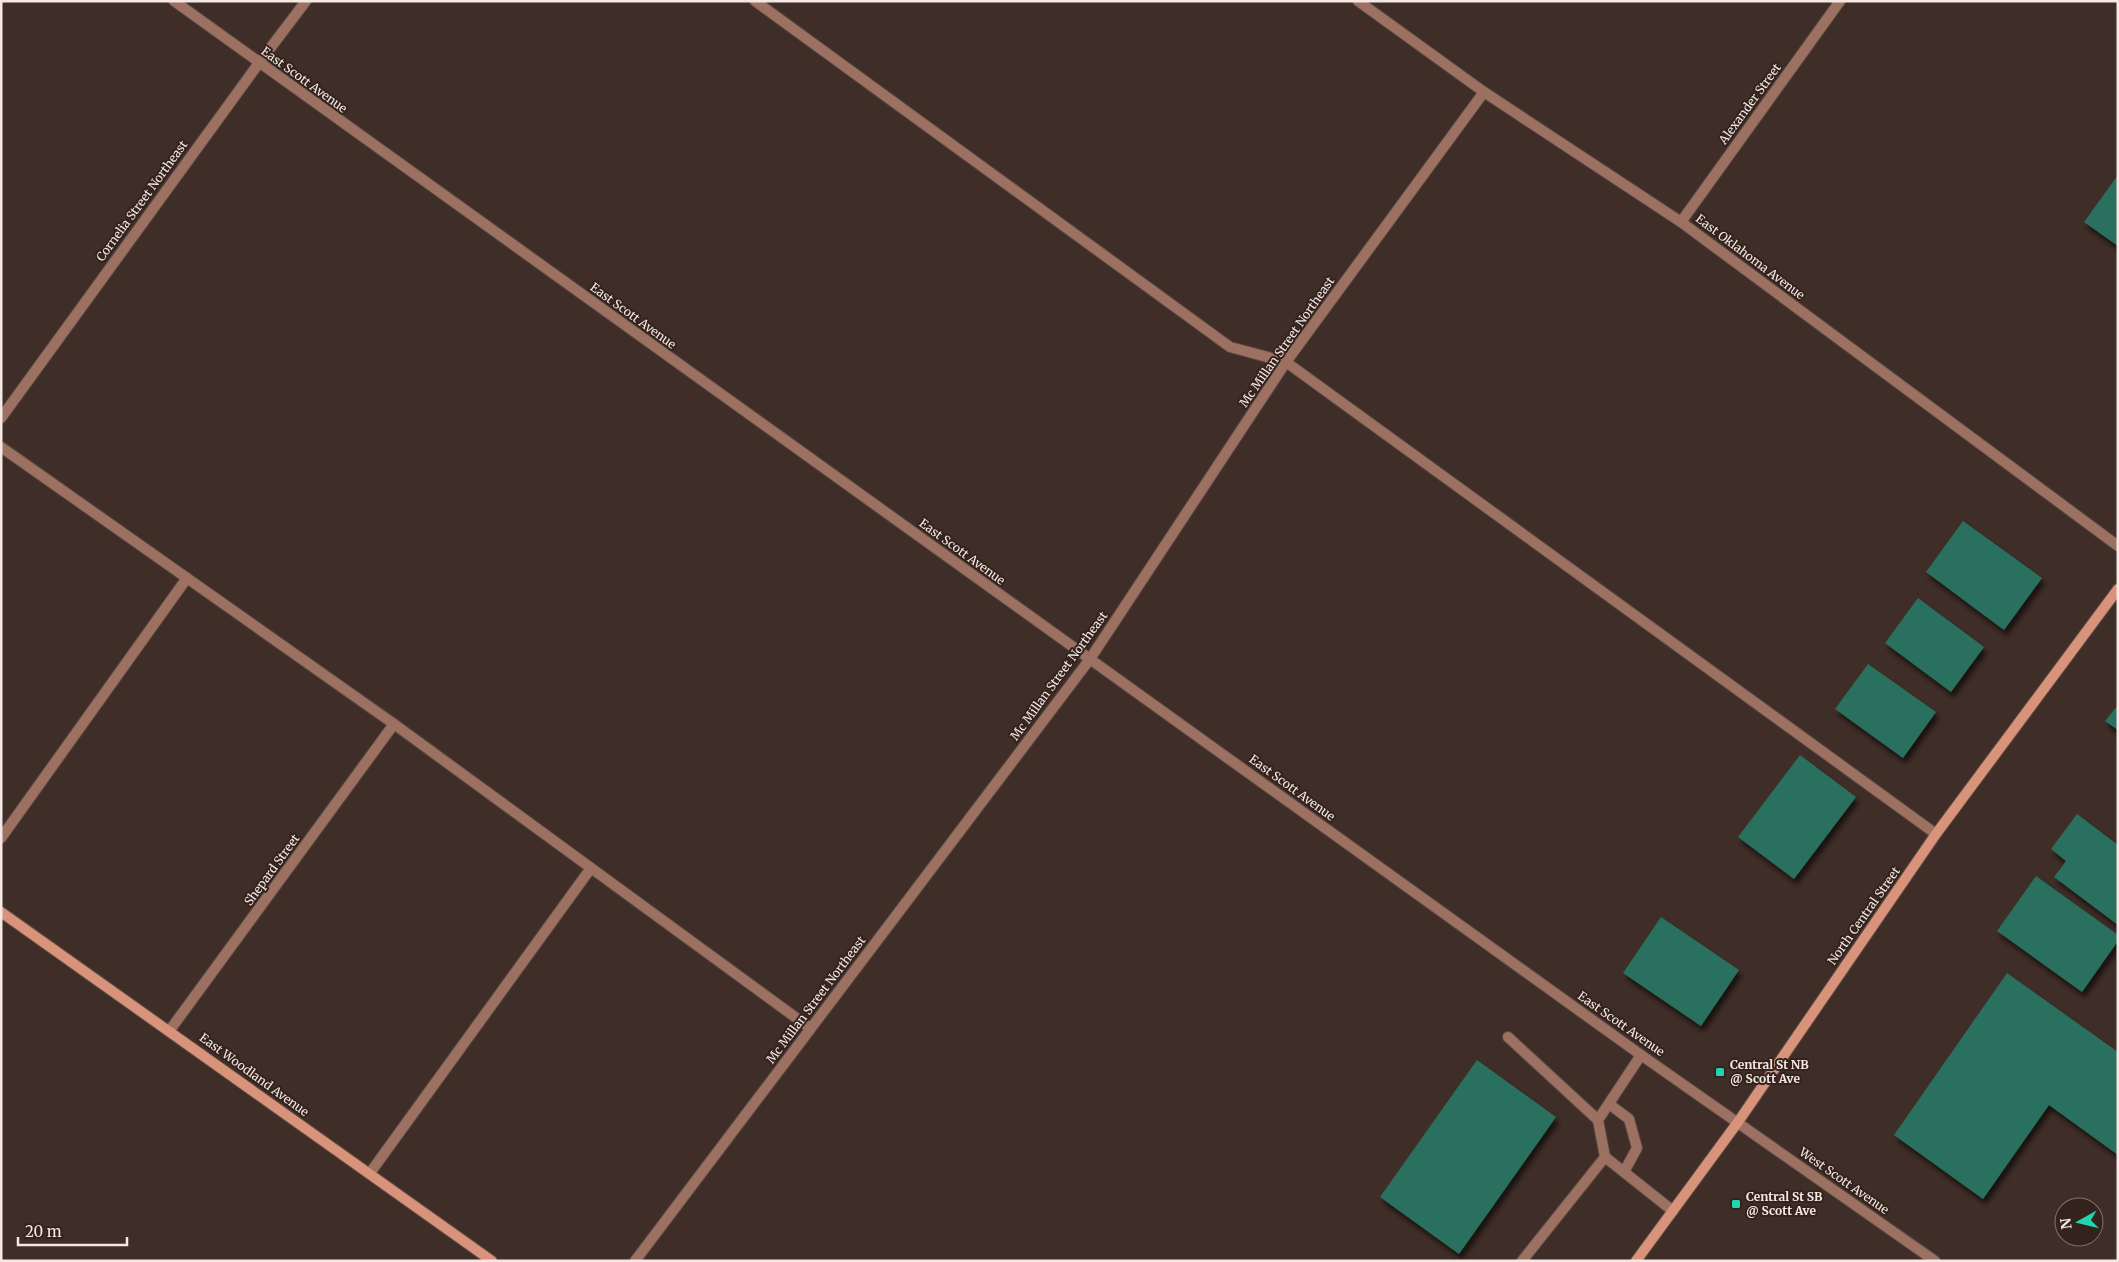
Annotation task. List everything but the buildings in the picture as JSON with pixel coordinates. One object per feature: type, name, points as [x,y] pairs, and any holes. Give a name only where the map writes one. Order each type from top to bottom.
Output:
[{"type":"main road","name":"North Central Street","points":[[1636,1261],[1738,1122],[1936,834],[2118,589]]},
{"type":"main road","name":"East Woodland Avenue","points":[[1,912],[170,1030],[492,1261]]},
{"type":"street","name":"East Scott Avenue","points":[[174,1],[1738,1122]]},
{"type":"street","name":"Cornelia Street Northeast","points":[[1,418],[258,62],[306,1]]},
{"type":"street","points":[[755,1],[1230,347],[1286,362],[1936,834]]},
{"type":"street","name":"East Oklahoma Avenue","points":[[1358,1],[1484,92],[1680,222],[2118,546]]},
{"type":"street","name":"Alexander Street","points":[[1680,222],[1840,1]]},
{"type":"street","name":"Mc Millan Street Northeast","points":[[635,1261],[1090,659],[1286,362],[1484,92]]},
{"type":"street","points":[[1,447],[394,724],[810,1028]]},
{"type":"street","points":[[1,838],[187,578]]},
{"type":"street","name":"Shepard Street","points":[[170,1030],[394,724]]},
{"type":"street","points":[[370,1174],[591,868]]},
{"type":"street","points":[[1508,1038],[1598,1120],[1605,1157],[1673,1211]]},
{"type":"street","points":[[1598,1120],[1641,1054]]},
{"type":"street","points":[[1609,1104],[1629,1120],[1637,1148],[1624,1172]]},
{"type":"street","name":"West Scott Avenue","points":[[1738,1122],[1935,1261]]},
{"type":"street","points":[[1522,1261],[1605,1157]]},
{"type":"place","name":"Central St NB @ Scott Ave","points":[[1720,1072]]},
{"type":"place","name":"Central St SB @ Scott Ave","points":[[1736,1204]]}]
